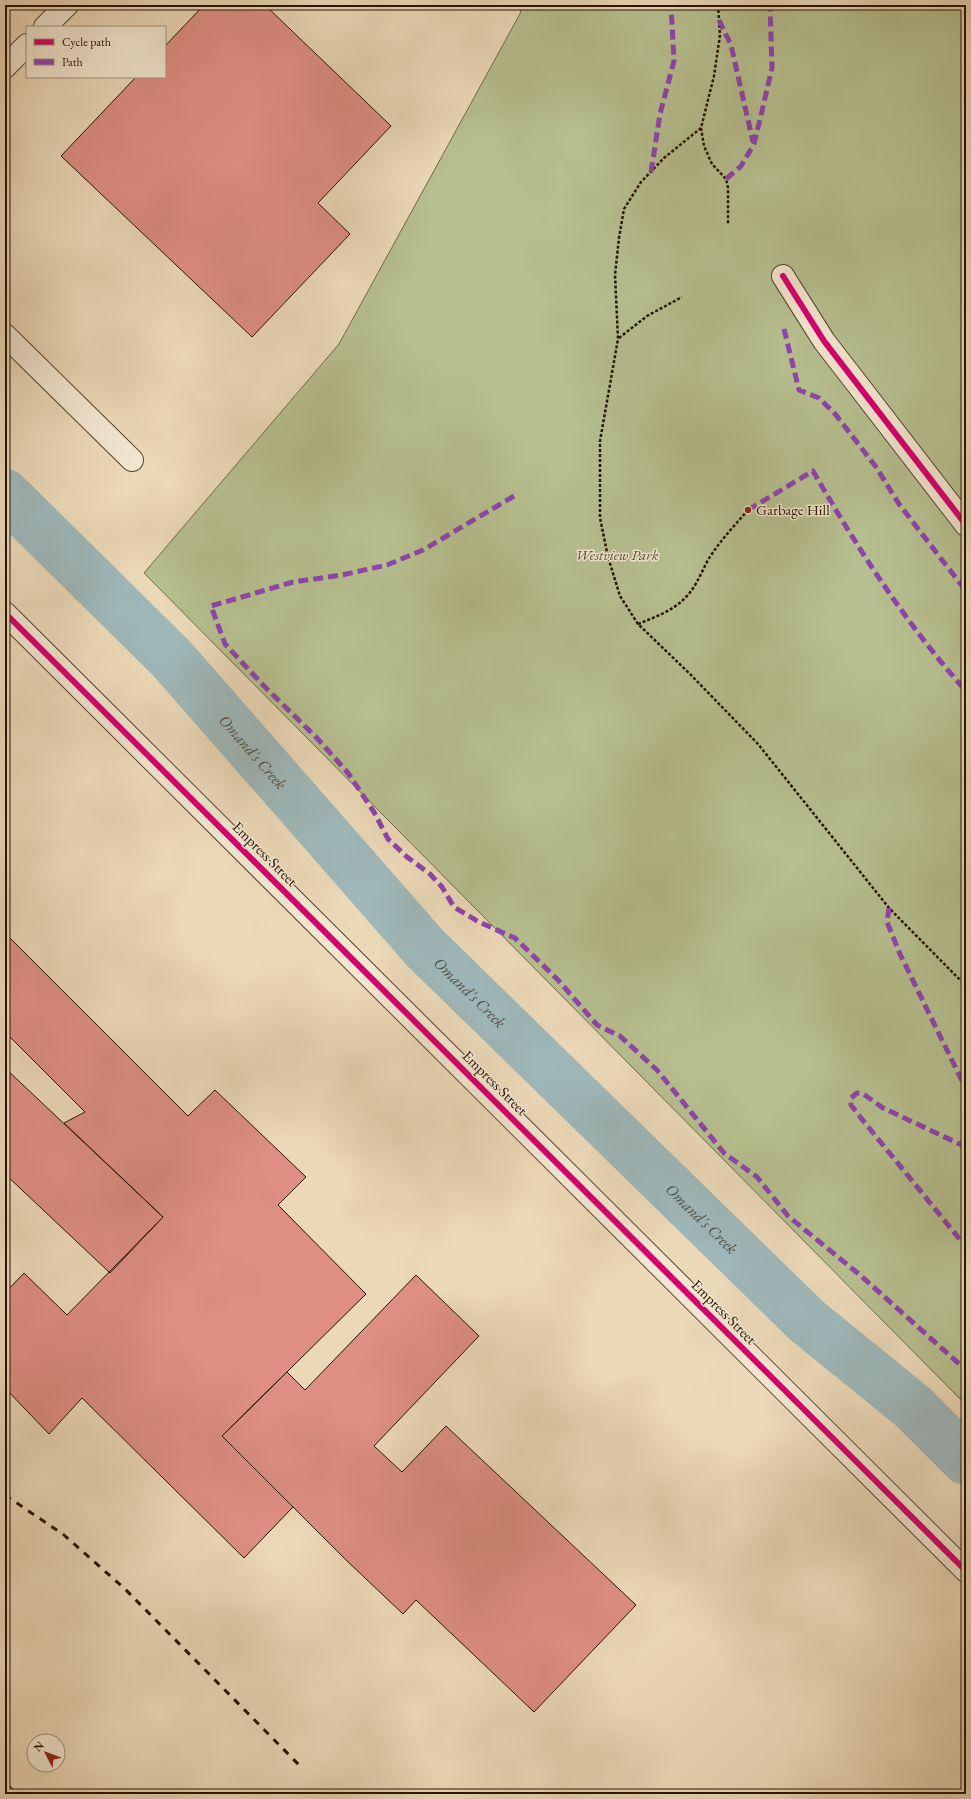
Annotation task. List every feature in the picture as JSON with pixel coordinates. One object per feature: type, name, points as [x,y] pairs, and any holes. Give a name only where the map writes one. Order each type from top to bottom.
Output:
[{"type":"street","points":[[46,26],[67,5]]},
{"type":"street","points":[[5,67],[26,46]]},
{"type":"street","points":[[783,276],[824,340],[966,525]]},
{"type":"street","points":[[5,335],[132,460]]},
{"type":"street","name":"Empress Street","points":[[5,613],[966,1571]]},
{"type":"path","points":[[718,5],[720,35],[714,76],[701,128],[704,146],[712,164],[726,179],[728,188],[728,224]]},
{"type":"path","points":[[701,128],[664,158],[641,182],[624,209],[615,275],[618,338],[600,441],[600,518],[608,557],[620,596],[638,624],[690,674],[758,744],[889,908],[966,986]]},
{"type":"path","points":[[618,338],[647,316],[682,297]]},
{"type":"path","points":[[638,624],[662,615],[686,598],[695,585],[708,560],[720,543],[748,510]]},
{"type":"green space","name":"Westview Park","points":[[517,5],[961,5],[966,21],[966,1405],[144,573],[339,344],[521,12]]},
{"type":"building","points":[[204,5],[265,5],[391,126],[318,203],[350,234],[252,337],[61,156],[135,78],[166,78],[166,45]]},
{"type":"building","points":[[5,933],[188,1116],[215,1090],[306,1177],[278,1205],[366,1294],[222,1436],[293,1507],[244,1558],[82,1398],[49,1434],[5,1388],[5,1293],[24,1273],[67,1315],[163,1217],[64,1123],[85,1112],[5,1032]]},
{"type":"building","points":[[5,1068],[163,1217],[110,1273],[5,1174]]},
{"type":"building","points":[[416,1275],[479,1336],[374,1446],[402,1472],[446,1426],[636,1605],[534,1712],[416,1600],[403,1614],[345,1559],[222,1436],[287,1372],[305,1390]]},
{"type":"building","points":[[5,1781],[18,1794],[5,1794]]},
{"type":"waterway","name":"Omand's Creek","points":[[5,494],[172,659],[425,948],[807,1321],[913,1407],[966,1460]]},
{"type":"railway","points":[[5,1495],[64,1535],[125,1589],[303,1769]]},
{"type":"marked path","points":[[651,172],[660,114],[674,61],[671,5]]},
{"type":"marked path","points":[[726,179],[741,166],[754,144],[772,68],[770,5]]},
{"type":"marked path","points":[[719,20],[731,45],[753,142]]},
{"type":"marked path","points":[[784,329],[799,390],[819,398],[836,415],[876,467],[899,504],[966,591]]},
{"type":"marked path","points":[[748,510],[813,471],[847,529],[903,613],[944,666],[966,691]]},
{"type":"marked path","points":[[514,496],[423,550],[387,565],[342,575],[293,582],[211,606],[225,644],[264,686],[317,738],[348,773],[374,812],[388,839],[407,857],[430,874],[442,887],[454,907],[479,922],[515,938],[559,981],[597,1025],[620,1036],[657,1070],[724,1153],[757,1177],[788,1216],[860,1275],[966,1370]]},
{"type":"marked path","points":[[889,908],[887,922],[900,954],[966,1089]]},
{"type":"marked path","points":[[966,1147],[883,1108],[862,1093],[857,1093],[851,1098],[851,1105],[861,1118],[966,1247]]},
{"type":"cycle path","points":[[783,276],[824,341],[966,525]]},
{"type":"cycle path","points":[[5,613],[966,1571]]},
{"type":"place","name":"Garbage Hill","points":[[748,510]]}]
